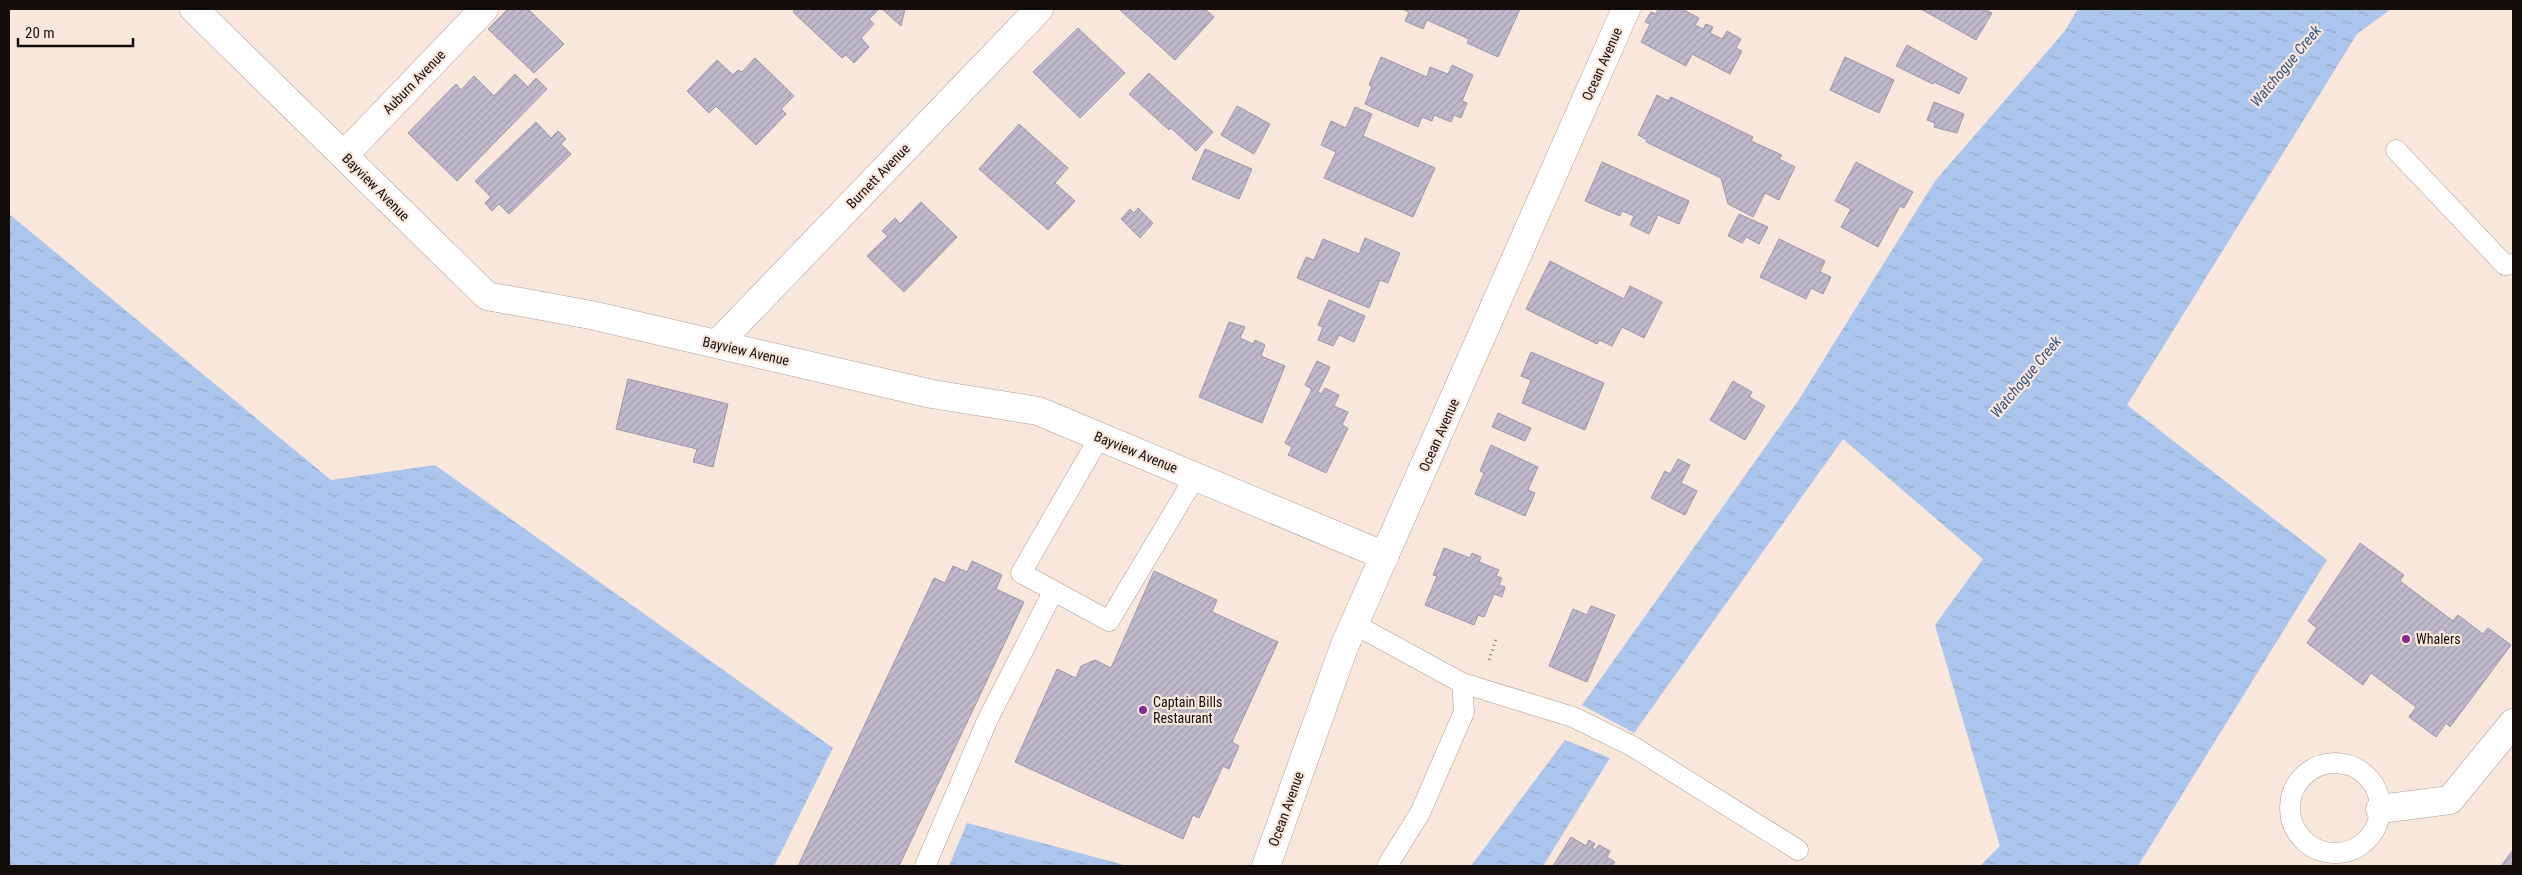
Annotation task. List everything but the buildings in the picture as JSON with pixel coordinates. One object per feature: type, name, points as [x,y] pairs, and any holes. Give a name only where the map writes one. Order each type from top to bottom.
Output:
[{"type":"street","name":"Bayview Avenue","points":[[194,9],[487,296],[591,315],[932,394],[1038,411],[1385,556]]},
{"type":"street","name":"Auburn Avenue","points":[[344,156],[484,9]]},
{"type":"street","name":"Burnett Avenue","points":[[717,344],[1039,9]]},
{"type":"street","name":"Ocean Avenue","points":[[1266,866],[1354,624],[1626,9]]},
{"type":"street","points":[[2380,809],[2450,800],[2513,722]]},
{"type":"lane","points":[[2396,150],[2504,265],[2513,264]]},
{"type":"lane","points":[[1099,438],[1021,573],[1108,621],[1195,477]]},
{"type":"lane","points":[[925,866],[987,721],[1053,592]]},
{"type":"lane","points":[[1354,624],[1462,683],[1573,717],[1632,746],[1798,850]]},
{"type":"lane","points":[[1387,866],[1420,813],[1464,712],[1462,683]]},
{"type":"lane","points":[[2333,762],[2347,764],[2361,771],[2372,781],[2379,794],[2380,809],[2378,824],[2370,837],[2350,851],[2330,854],[2303,841],[2294,828],[2290,814],[2290,798],[2296,785],[2306,773],[2318,765],[2333,762]]},
{"type":"water","name":"Watchogue Creek","points":[[2078,9],[2391,9],[2357,34],[2127,405],[2327,560],[2138,866],[1980,866],[2000,846],[1935,625],[1983,559],[1843,439],[1634,733],[1582,705],[1798,401],[1935,181],[2064,32]]},
{"type":"water","points":[[9,214],[331,480],[435,465],[833,748],[774,866],[9,866]]},
{"type":"water","points":[[1565,740],[1610,758],[1543,866],[1471,866]]},
{"type":"water","points":[[967,823],[1128,866],[949,866]]},
{"type":"place","name":"Whalers","points":[[2406,639]]},
{"type":"place","name":"Captain Bills Restaurant","points":[[1143,710]]}]
